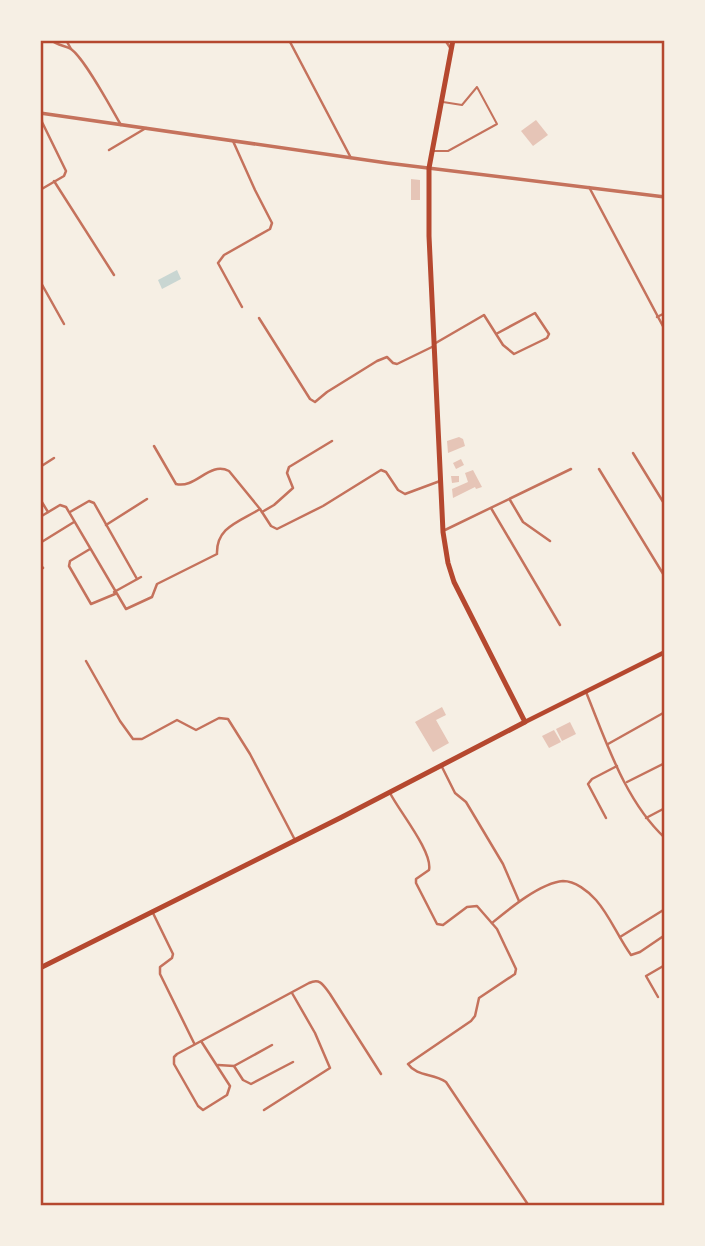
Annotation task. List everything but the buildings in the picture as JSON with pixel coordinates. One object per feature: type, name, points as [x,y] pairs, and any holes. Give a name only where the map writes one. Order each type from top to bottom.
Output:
[{"type":"highway","points":[[40,968],[525,722],[454,582],[443,532],[429,168],[453,40]]},
{"type":"main road","points":[[525,722],[665,652]]},
{"type":"street","points":[[51,40],[57,46],[71,49]]},
{"type":"street","points":[[66,40],[121,125]]},
{"type":"street","points":[[289,40],[351,158]]},
{"type":"street","points":[[445,40],[451,50]]},
{"type":"street","points":[[41,189],[64,176],[66,171],[42,122],[41,113],[351,158],[665,197]]},
{"type":"street","points":[[108,150],[146,128]]},
{"type":"street","points":[[233,141],[272,223],[270,229],[223,255],[218,263],[242,307]]},
{"type":"street","points":[[54,181],[114,275]]},
{"type":"street","points":[[589,187],[665,330]]},
{"type":"street","points":[[40,281],[64,324]]},
{"type":"street","points":[[259,318],[310,400],[315,402],[377,361],[387,358],[397,364],[484,315],[496,334],[507,351],[514,354],[547,338],[549,334],[535,313],[496,334]]},
{"type":"street","points":[[657,317],[665,313]]},
{"type":"street","points":[[40,517],[60,505],[66,507],[127,610],[152,597],[157,584],[197,562],[212,558],[216,554],[221,532],[274,505],[293,488],[287,473],[289,467],[332,441]]},
{"type":"street","points":[[154,446],[176,484],[185,485],[218,468],[229,471],[274,528],[323,506],[381,470],[386,472],[405,494],[440,481]]},
{"type":"street","points":[[633,453],[665,505]]},
{"type":"street","points":[[40,467],[54,458]]},
{"type":"street","points":[[443,532],[571,469]]},
{"type":"street","points":[[599,470],[665,577]]},
{"type":"street","points":[[40,499],[48,512]]},
{"type":"street","points":[[106,524],[147,499]]},
{"type":"street","points":[[510,500],[523,522],[550,541]]},
{"type":"street","points":[[69,512],[92,501],[136,579]]},
{"type":"street","points":[[491,508],[560,625]]},
{"type":"street","points":[[40,543],[74,522]]},
{"type":"street","points":[[90,549],[71,561],[69,566],[92,604],[141,577]]},
{"type":"street","points":[[40,564],[43,568]]},
{"type":"street","points":[[86,661],[133,739],[142,738],[177,720],[196,730],[219,718],[228,719],[250,754],[295,840]]},
{"type":"street","points":[[586,692],[626,783],[646,818],[665,838]]},
{"type":"street","points":[[608,744],[665,712]]},
{"type":"street","points":[[626,783],[665,763]]},
{"type":"street","points":[[441,765],[456,795],[466,802],[503,864],[519,902]]},
{"type":"street","points":[[606,818],[588,784],[592,779],[618,766]]},
{"type":"street","points":[[390,792],[430,864],[429,870],[416,879],[416,883],[437,924],[440,926],[447,923],[474,904],[492,923],[514,965],[515,974],[479,998],[475,1016],[471,1021],[408,1064],[415,1073],[434,1076],[446,1082],[529,1206]]},
{"type":"street","points":[[646,818],[665,808]]},
{"type":"street","points":[[492,923],[519,902],[552,884],[566,881],[595,899],[633,956],[665,935]]},
{"type":"street","points":[[620,937],[665,909]]},
{"type":"street","points":[[152,911],[173,954],[172,958],[160,967],[160,974],[195,1044]]},
{"type":"street","points":[[658,997],[646,976],[665,965]]},
{"type":"street","points":[[201,1041],[230,1086],[229,1093],[203,1110],[198,1106],[173,1060],[177,1054],[195,1044],[292,993],[313,981],[321,981],[381,1074]]},
{"type":"street","points":[[264,1110],[330,1068],[315,1033],[292,993]]},
{"type":"street","points":[[218,1065],[234,1066],[272,1045]]},
{"type":"street","points":[[234,1066],[243,1080],[251,1084],[293,1062]]},
{"type":"lane","points":[[432,151],[448,151],[497,124],[477,87],[462,105],[441,102]]},
{"type":"shaded area","points":[[177,270],[181,279],[162,289],[158,280]]}]
